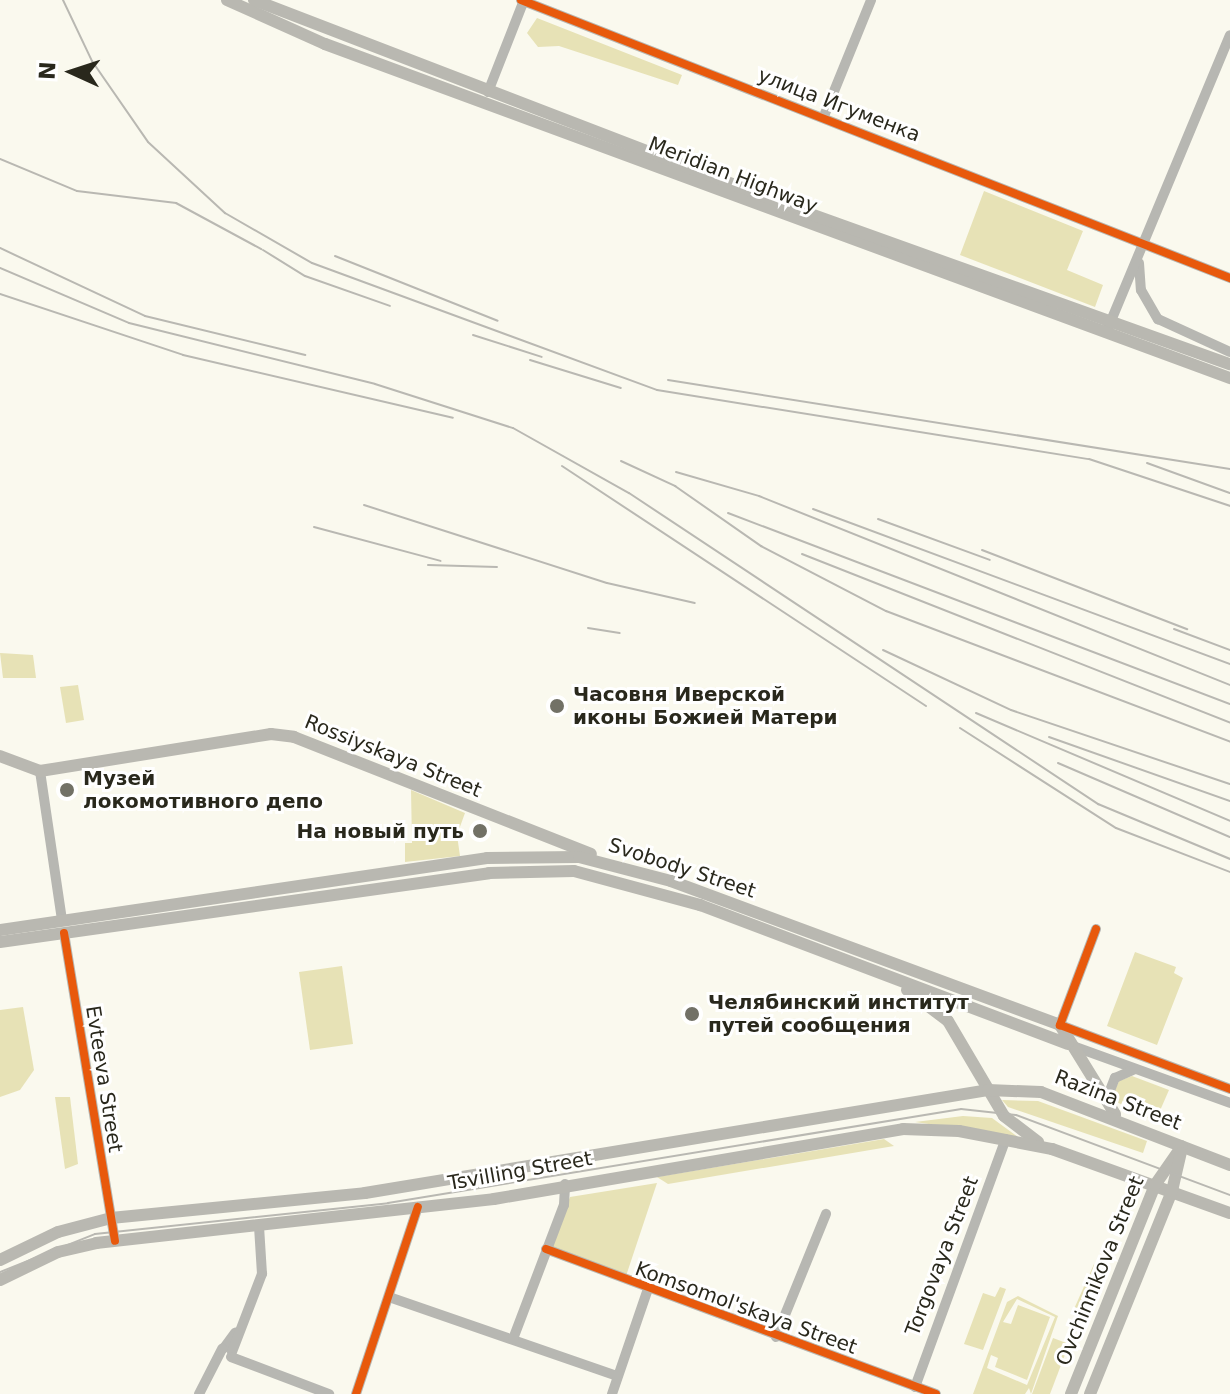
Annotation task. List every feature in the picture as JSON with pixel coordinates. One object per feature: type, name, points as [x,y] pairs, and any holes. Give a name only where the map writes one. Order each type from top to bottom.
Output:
[{"type":"main road","name":"Meridian Highway","points":[[227,0],[325,44],[1108,327],[1230,364]]},
{"type":"main road","name":"Meridian Highway","points":[[254,0],[1108,327],[1230,378]]},
{"type":"main road","name":"Rossiyskaya Street","points":[[0,756],[40,771],[271,734],[294,737],[624,867]]},
{"type":"main road","points":[[521,827],[531,841],[528,855]]},
{"type":"main road","name":"Svobody Street","points":[[0,942],[63,927],[528,855],[624,867],[1060,1025]]},
{"type":"main road","name":"Svobody Street","points":[[0,930],[63,927],[545,869],[653,889],[1068,1044]]},
{"type":"main road","points":[[890,978],[948,1021],[1012,1125],[1052,1149],[1230,1213]]},
{"type":"main road","points":[[1060,1025],[1106,1107],[1121,1119]]},
{"type":"main road","name":"Tsvilling Street","points":[[0,1260],[58,1232],[111,1218],[365,1193],[988,1090]]},
{"type":"main road","name":"Razina Street","points":[[988,1090],[1041,1092],[1121,1119],[1230,1165]]},
{"type":"main road","name":"Tsvilling Street","points":[[0,1280],[58,1252],[115,1241],[418,1207],[879,1130],[959,1131],[1052,1149]]},
{"type":"main road","name":"Ovchinnikova Street","points":[[1071,1394],[1155,1185],[1182,1146]]},
{"type":"main road","name":"Ovchinnikova Street","points":[[1090,1394],[1172,1191],[1182,1146]]},
{"type":"main road","points":[[561,1161],[565,1184]]},
{"type":"street","points":[[488,92],[523,0]]},
{"type":"street","name":"улица Игуменка","points":[[523,0],[824,116],[1141,248],[1230,278]]},
{"type":"street","points":[[824,116],[871,0]]},
{"type":"street","points":[[1108,327],[1230,35]]},
{"type":"street","points":[[1141,248],[1141,290],[1158,319],[1230,352]]},
{"type":"street","name":"Evteeva Street","points":[[40,771],[115,1241]]},
{"type":"street","points":[[1060,1025],[1096,929]]},
{"type":"street","name":"Svobody Street","points":[[1060,1025],[1230,1089]]},
{"type":"street","name":"Svobody Street","points":[[1068,1044],[1230,1103]]},
{"type":"street","points":[[1166,1080],[1171,1067]]},
{"type":"street","points":[[1106,1107],[1108,1086],[1135,1068]]},
{"type":"street","name":"Torgovaya Street","points":[[915,1387],[1006,1139]]},
{"type":"street","points":[[513,1339],[546,1249],[565,1184]]},
{"type":"street","points":[[356,1394],[418,1207]]},
{"type":"street","points":[[776,1337],[826,1214]]},
{"type":"street","points":[[199,1394],[227,1352],[256,1279],[256,1226]]},
{"type":"street","name":"Komsomol'skaya Street","points":[[546,1249],[936,1394]]},
{"type":"street","points":[[612,1394],[648,1289]]},
{"type":"street","points":[[389,1297],[617,1376]]},
{"type":"street","points":[[205,1394],[213,1365],[227,1352]]},
{"type":"street","points":[[227,1352],[329,1394]]},
{"type":"shaded area","points":[[537,18],[682,75],[678,85],[559,46],[538,47],[527,33]]},
{"type":"shaded area","points":[[984,191],[1083,231],[1067,270],[1103,285],[1095,307],[960,255]]},
{"type":"shaded area","points":[[0,653],[33,655],[36,678],[3,678]]},
{"type":"shaded area","points":[[78,685],[84,720],[66,723],[60,687]]},
{"type":"shaded area","points":[[411,790],[465,813],[457,835],[460,856],[405,862],[405,843],[412,843]]},
{"type":"shaded area","points":[[1135,952],[1176,967],[1174,973],[1183,978],[1157,1045],[1107,1026]]},
{"type":"shaded area","points":[[342,966],[353,1044],[310,1050],[299,972]]},
{"type":"shaded area","points":[[23,1007],[34,1070],[20,1090],[0,1097],[0,1010]]},
{"type":"shaded area","points":[[1132,1076],[1169,1090],[1155,1122],[1111,1099],[1119,1081]]},
{"type":"shaded area","points":[[55,1097],[70,1097],[78,1164],[65,1169]]},
{"type":"shaded area","points":[[1002,1100],[1038,1101],[1147,1141],[1143,1153],[1008,1107]]},
{"type":"shaded area","points":[[963,1116],[992,1118],[1018,1137],[915,1122]]},
{"type":"shaded area","points":[[884,1139],[894,1146],[668,1184],[657,1177]]},
{"type":"shaded area","points":[[657,1183],[626,1276],[551,1246],[570,1197]]},
{"type":"shaded area","points":[[1094,1264],[1106,1269],[1085,1316],[1074,1309]]},
{"type":"shaded area","points":[[1000,1287],[1006,1289],[983,1350],[964,1344],[983,1293],[995,1297]]},
{"type":"shaded area","points":[[1018,1296],[1058,1316],[1031,1394],[1029,1388],[1025,1394],[973,1394],[1007,1302]],"holes":[[[1017,1299],[1055,1317],[1027,1385],[987,1368],[991,1355],[998,1358],[995,1367],[1027,1380],[1050,1317],[1018,1305],[1011,1324],[1003,1322]]]},
{"type":"shaded area","points":[[1053,1338],[1069,1344],[1050,1394],[1032,1394]]},
{"type":"tram line","points":[[0,1272],[95,1234],[388,1203],[961,1109],[1016,1115],[1230,1195]]},
{"type":"railway","points":[[63,0],[92,61],[148,142],[225,213],[312,263],[657,390],[1089,459],[1230,506]]},
{"type":"railway","points":[[0,159],[77,191],[176,203],[261,249]]},
{"type":"railway","points":[[0,248],[145,316],[305,355]]},
{"type":"railway","points":[[263,250],[305,276],[390,306]]},
{"type":"railway","points":[[335,256],[498,321]]},
{"type":"railway","points":[[0,268],[129,323],[375,384],[513,428],[629,493],[1098,804],[1230,859]]},
{"type":"railway","points":[[0,294],[183,355],[453,418]]},
{"type":"railway","points":[[473,335],[542,357]]},
{"type":"railway","points":[[530,360],[621,388]]},
{"type":"railway","points":[[668,380],[1230,469]]},
{"type":"railway","points":[[621,461],[675,486],[761,546],[886,611],[1230,742]]},
{"type":"railway","points":[[1147,463],[1230,493]]},
{"type":"railway","points":[[562,466],[926,706]]},
{"type":"railway","points":[[676,472],[759,496],[1230,685]]},
{"type":"railway","points":[[364,505],[607,583],[695,603]]},
{"type":"railway","points":[[813,509],[1230,664]]},
{"type":"railway","points":[[728,513],[1230,704]]},
{"type":"railway","points":[[878,519],[990,560]]},
{"type":"railway","points":[[314,527],[441,561]]},
{"type":"railway","points":[[982,550],[1187,629]]},
{"type":"railway","points":[[802,554],[1230,723]]},
{"type":"railway","points":[[428,565],[497,567]]},
{"type":"railway","points":[[588,628],[620,633]]},
{"type":"railway","points":[[1174,629],[1230,650]]},
{"type":"railway","points":[[883,650],[1011,710],[1230,784]]},
{"type":"railway","points":[[976,713],[1230,821]]},
{"type":"railway","points":[[960,728],[1116,828],[1230,872]]},
{"type":"railway","points":[[1049,737],[1230,801]]},
{"type":"railway","points":[[1058,763],[1230,837]]},
{"type":"cycle path","points":[[521,0],[1230,278]]},
{"type":"cycle path","points":[[1096,929],[1060,1025],[1230,1089]]},
{"type":"cycle path","points":[[64,933],[115,1241]]},
{"type":"cycle path","points":[[356,1394],[418,1207]]},
{"type":"cycle path","points":[[546,1249],[936,1394]]},
{"type":"place","name":"Часовня Иверской иконы Божией Матери","points":[[557,706]]},
{"type":"place","name":"Музей локомотивного депо","points":[[67,790]]},
{"type":"place","name":"На новый путь","points":[[480,831]]},
{"type":"place","name":"Челябинский институт путей сообщения","points":[[692,1014]]}]
